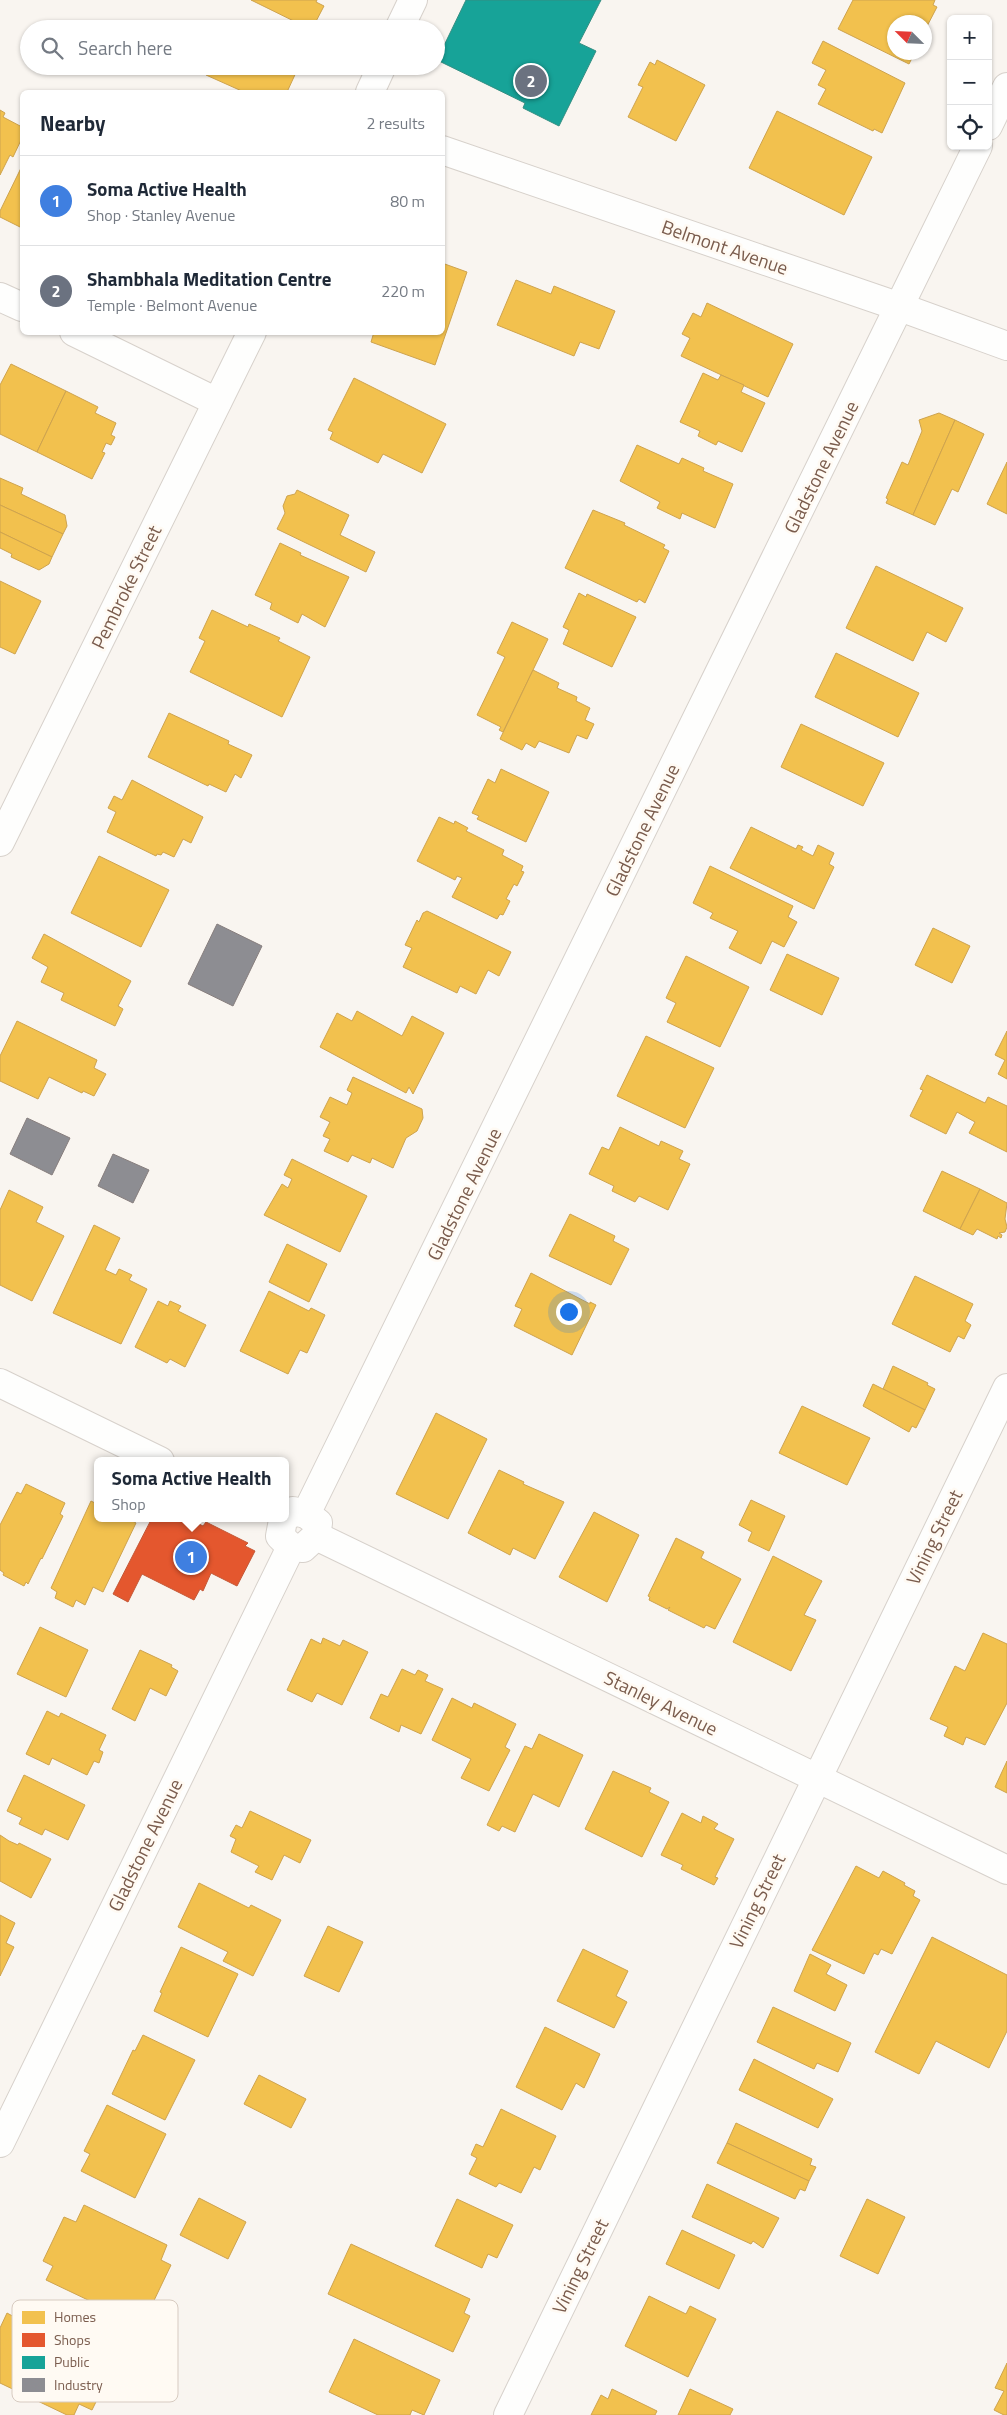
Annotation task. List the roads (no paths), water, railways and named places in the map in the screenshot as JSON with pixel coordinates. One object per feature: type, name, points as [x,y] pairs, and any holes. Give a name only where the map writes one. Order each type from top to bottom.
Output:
[{"type":"street","points":[[403,20],[412,0]]},
{"type":"street","points":[[371,90],[378,75]]},
{"type":"street","points":[[992,118],[1007,87]]},
{"type":"street","name":"Gladstone Avenue","points":[[0,2143],[291,1547],[304,1548],[296,1522],[900,307],[976,150]]},
{"type":"street","name":"Belmont Avenue","points":[[445,151],[900,307],[1007,346]]},
{"type":"street","points":[[0,296],[20,307]]},
{"type":"street","points":[[80,335],[218,402]]},
{"type":"street","name":"Pembroke Street","points":[[0,842],[251,335]]},
{"type":"street","points":[[0,1383],[152,1457]]},
{"type":"street","name":"Vining Street","points":[[508,2415],[1007,1388]]},
{"type":"street","name":"Stanley Avenue","points":[[296,1522],[817,1779],[1007,1870]]},
{"type":"place","name":"Shambhala Meditation Centre","points":[[531,81]]},
{"type":"place","name":"Soma Active Health","points":[[191,1557]]}]
